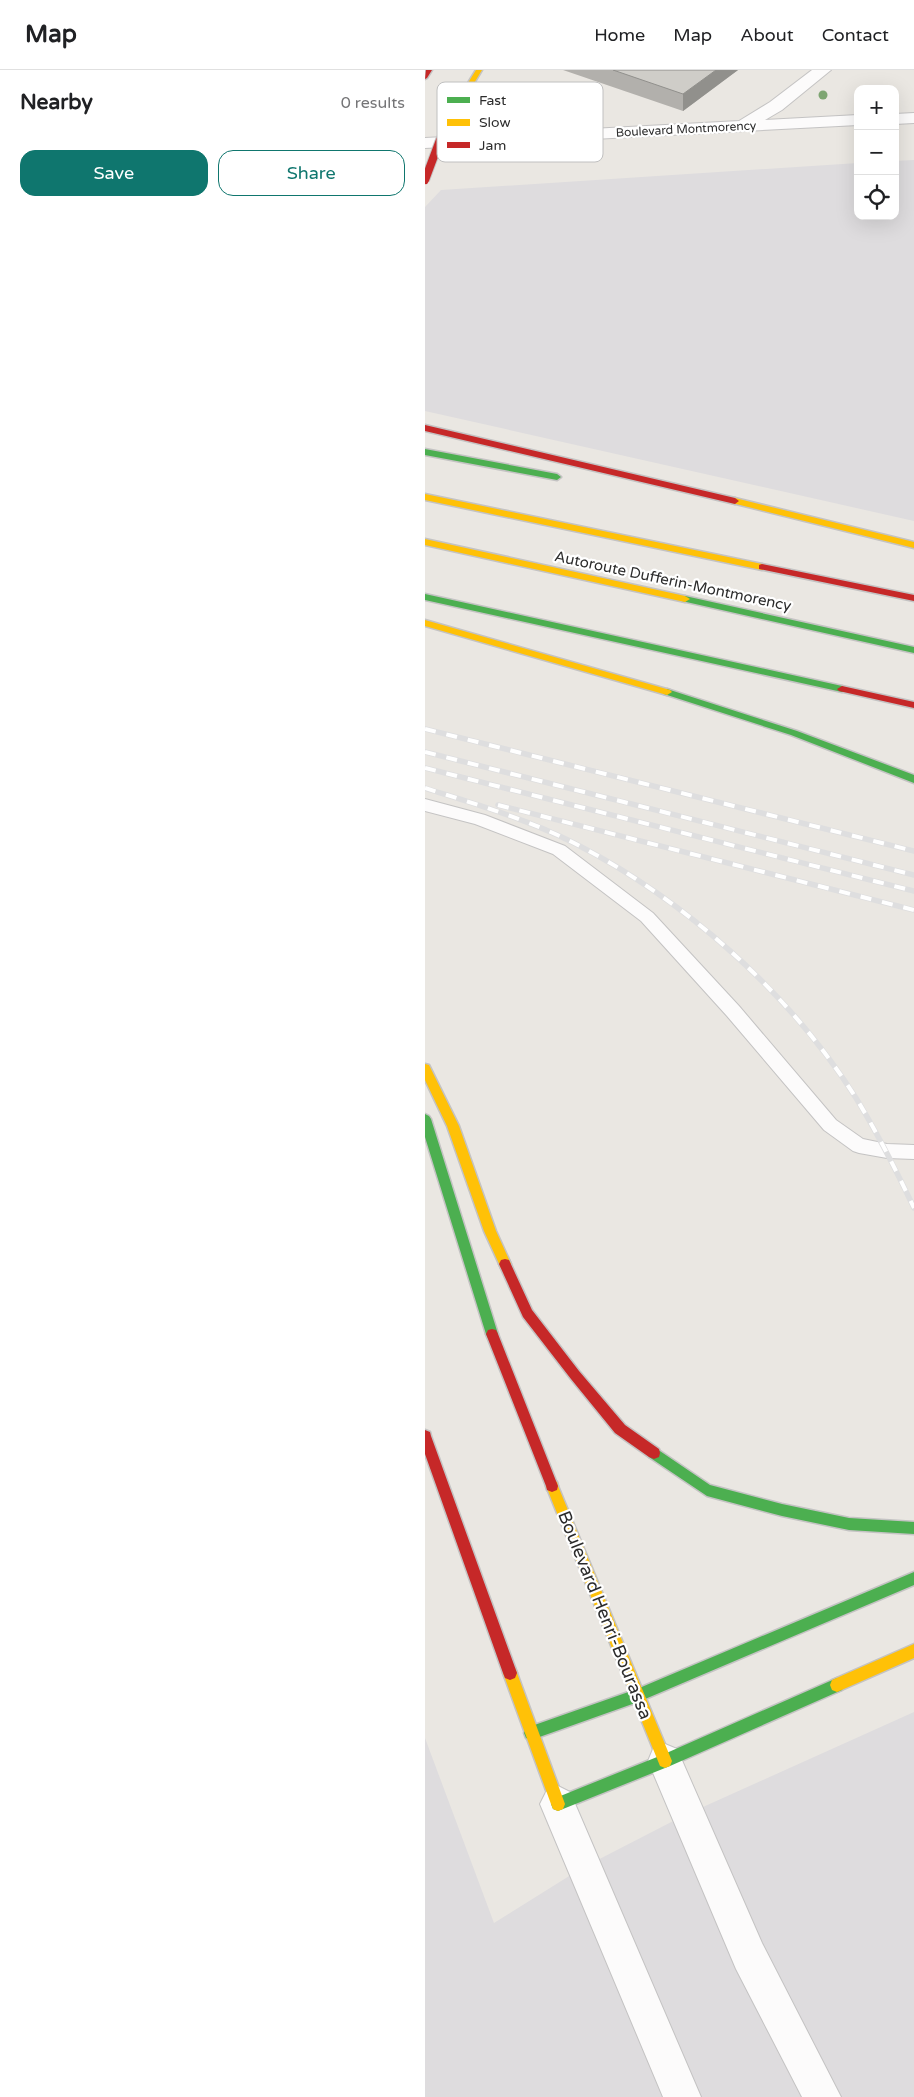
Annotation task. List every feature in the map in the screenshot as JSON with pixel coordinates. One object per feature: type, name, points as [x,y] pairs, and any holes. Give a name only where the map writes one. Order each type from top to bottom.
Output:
[{"type":"main road","points":[[425,78],[429,70]]},
{"type":"main road","points":[[472,82],[479,70]]},
{"type":"main road","points":[[425,180],[437,148]]},
{"type":"main road","points":[[425,428],[761,507],[914,546]]},
{"type":"main road","points":[[425,452],[572,480]]},
{"type":"main road","points":[[425,497],[914,598]]},
{"type":"main road","points":[[718,509],[914,546]]},
{"type":"main road","name":"Autoroute Dufferin-Montmorency","points":[[425,542],[914,650]]},
{"type":"main road","points":[[425,597],[914,705]]},
{"type":"main road","points":[[425,623],[608,675],[763,722],[866,758],[914,779]]},
{"type":"main road","points":[[425,1068],[453,1126],[491,1231],[527,1313],[620,1429],[707,1490],[782,1510],[849,1524],[914,1528]]},
{"type":"main road","name":"Boulevard Henri-Bourassa","points":[[425,1119],[497,1350],[665,1761]]},
{"type":"main road","points":[[425,1436],[558,1804],[665,1761],[914,1650]]},
{"type":"main road","points":[[531,1733],[637,1695],[914,1578]]},
{"type":"street","points":[[744,125],[776,106],[823,70]]},
{"type":"street","points":[[899,119],[914,118]]},
{"type":"street","name":"Boulevard Montmorency","points":[[603,133],[854,120]]},
{"type":"street","name":"Boulevard Henri-Bourassa","points":[[665,1761],[749,1956],[816,2086]]},
{"type":"street","points":[[558,1804],[682,2097]]},
{"type":"lane","points":[[425,805],[479,818],[559,850],[647,917],[733,1011],[830,1125],[859,1146],[887,1151],[914,1152]]},
{"type":"shaded area","points":[[914,160],[914,521],[425,411],[425,207],[441,190],[854,163],[854,220],[899,220],[899,161]]},
{"type":"shaded area","points":[[914,1712],[914,2097],[425,2097],[425,1738],[494,1923],[582,1868],[683,1816]]},
{"type":"building","points":[[613,70],[716,70],[683,94]]},
{"type":"railway","points":[[425,729],[914,851]]},
{"type":"railway","points":[[425,752],[914,875]]},
{"type":"railway","points":[[425,768],[914,891]]},
{"type":"railway","points":[[425,788],[519,819],[574,843],[615,866],[655,892],[731,952],[767,986],[799,1021],[829,1059],[872,1125],[914,1208]]},
{"type":"railway","points":[[498,805],[914,910]]},
{"type":"traffic: fast","points":[[425,452],[557,477]]},
{"type":"traffic: fast","points":[[425,597],[842,689]]},
{"type":"traffic: fast","points":[[685,599],[914,650]]},
{"type":"traffic: fast","points":[[667,692],[794,733],[914,779]]},
{"type":"traffic: fast","points":[[425,1119],[492,1334]]},
{"type":"traffic: fast","points":[[654,1453],[707,1490],[782,1510],[849,1524],[914,1528]]},
{"type":"traffic: fast","points":[[531,1733],[638,1695],[914,1578]]},
{"type":"traffic: fast","points":[[558,1804],[665,1761],[837,1685]]},
{"type":"traffic: slow","points":[[472,82],[479,70]]},
{"type":"traffic: slow","points":[[425,497],[762,567]]},
{"type":"traffic: slow","points":[[735,501],[914,545]]},
{"type":"traffic: slow","points":[[425,542],[685,599]]},
{"type":"traffic: slow","points":[[425,623],[667,692]]},
{"type":"traffic: slow","points":[[425,1068],[453,1126],[490,1231],[505,1264]]},
{"type":"traffic: slow","points":[[552,1486],[665,1761]]},
{"type":"traffic: slow","points":[[837,1685],[914,1651]]},
{"type":"traffic: slow","points":[[510,1673],[558,1804]]},
{"type":"traffic: jam","points":[[425,77],[429,70]]},
{"type":"traffic: jam","points":[[425,180],[437,148]]},
{"type":"traffic: jam","points":[[425,428],[735,501]]},
{"type":"traffic: jam","points":[[762,567],[914,598]]},
{"type":"traffic: jam","points":[[842,689],[914,705]]},
{"type":"traffic: jam","points":[[505,1264],[527,1313],[575,1375],[620,1429],[654,1453]]},
{"type":"traffic: jam","points":[[492,1334],[552,1486]]},
{"type":"traffic: jam","points":[[425,1436],[510,1673]]}]
